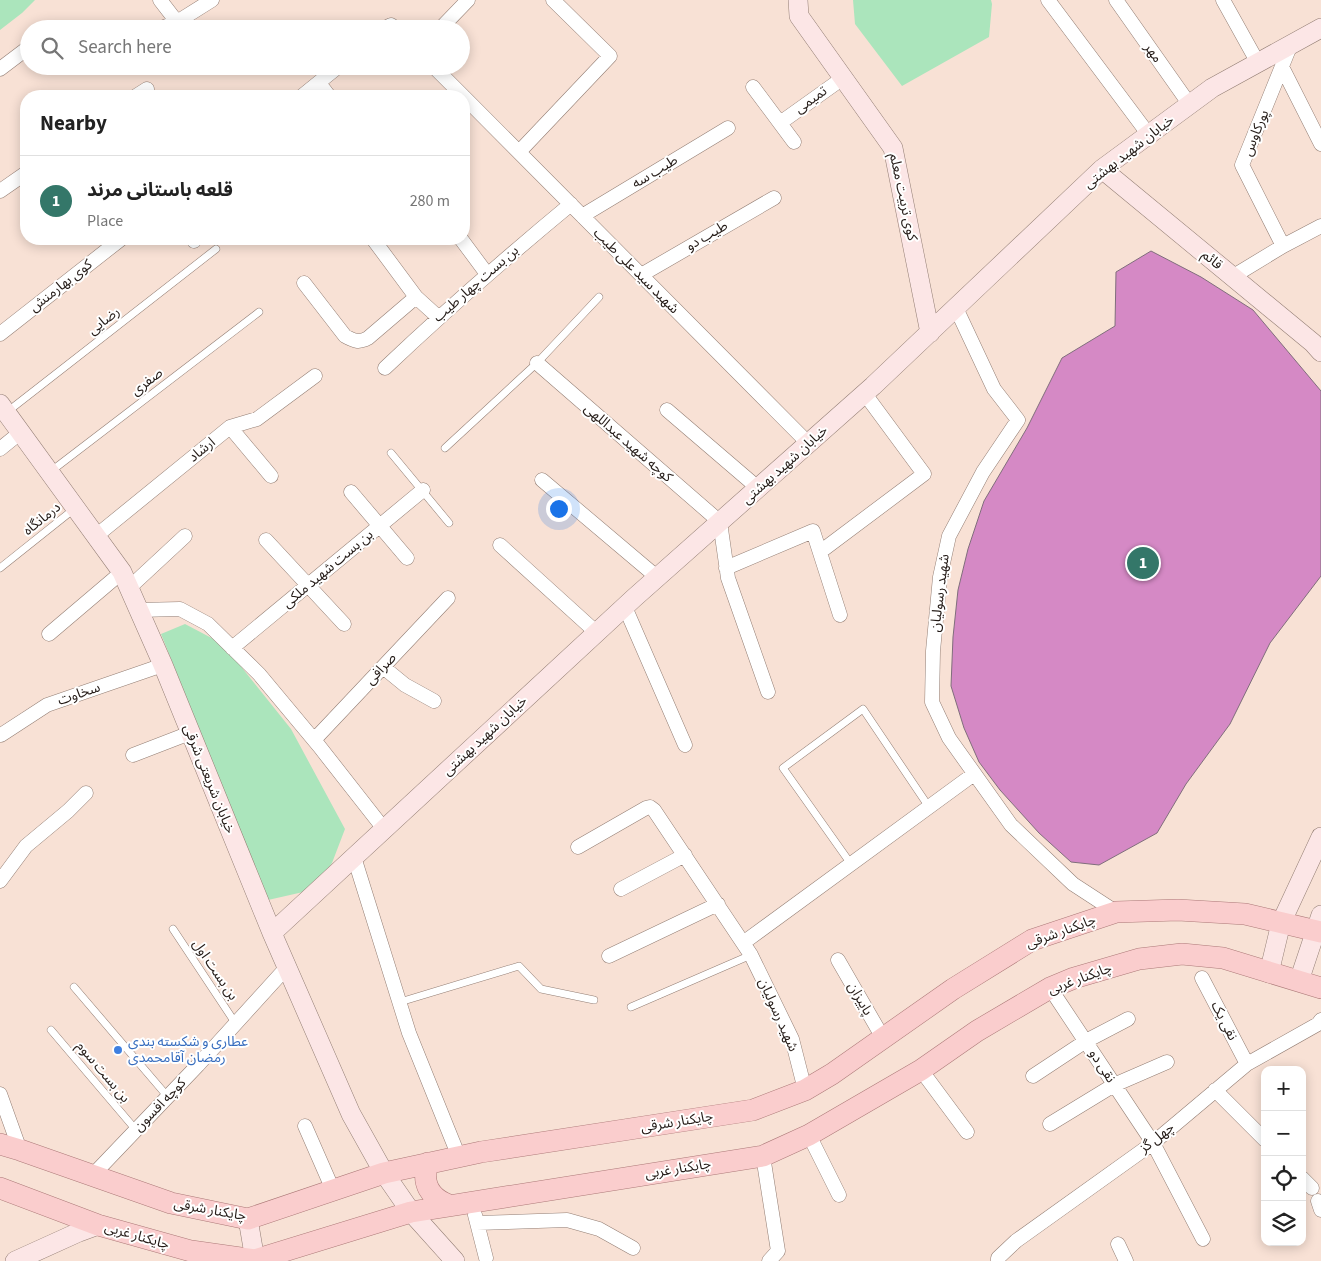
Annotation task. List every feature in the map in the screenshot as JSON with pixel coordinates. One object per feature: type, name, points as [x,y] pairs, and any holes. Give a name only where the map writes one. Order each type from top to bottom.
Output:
[{"type":"main road","name":"چایکنار شرقی","points":[[10,1147],[171,1203],[248,1219],[384,1173],[459,1156],[753,1110],[805,1090],[832,1074],[953,989],[1032,940],[1116,912],[1178,910],[1245,914],[1281,922],[1319,925]]},
{"type":"main road","name":"چایکنار غربی","points":[[0,1188],[98,1225],[191,1251],[257,1261],[411,1212],[763,1156],[809,1135],[922,1070],[977,1031],[1050,988],[1074,978],[1139,958],[1182,954],[1223,958],[1321,988]]},
{"type":"main road","points":[[428,1163],[424,1173],[430,1192],[436,1198],[450,1205]]},
{"type":"street","points":[[160,0],[175,20]]},
{"type":"street","points":[[180,20],[212,0]]},
{"type":"street","points":[[449,20],[468,0]]},
{"type":"street","points":[[518,152],[610,56],[553,0]]},
{"type":"street","name":"کوی تربیت معلم","points":[[798,0],[799,16],[892,148],[930,333]]},
{"type":"street","points":[[1048,0],[1149,135]]},
{"type":"street","name":"مهر","points":[[1116,0],[1190,105]]},
{"type":"street","points":[[1223,0],[1258,63]]},
{"type":"street","name":"خیابان شهید بهشتی","points":[[272,933],[625,607],[865,394],[1102,169],[1212,88],[1321,28]]},
{"type":"street","name":"پورکاوس","points":[[1283,246],[1242,165],[1291,44]]},
{"type":"street","points":[[0,69],[20,55]]},
{"type":"street","points":[[1282,67],[1321,144]]},
{"type":"street","points":[[310,90],[328,75]]},
{"type":"street","name":"شهید سید علی طیب","points":[[442,75],[456,90]]},
{"type":"street","name":"تمیمی","points":[[780,123],[843,78]]},
{"type":"street","points":[[319,83],[324,90]]},
{"type":"street","points":[[753,87],[794,142]]},
{"type":"street","name":"شهید سید علی طیب","points":[[470,104],[809,444]]},
{"type":"street","name":"طیب سه","points":[[582,216],[728,128]]},
{"type":"street","name":"قائم","points":[[1102,169],[1313,343],[1321,352]]},
{"type":"street","points":[[0,191],[20,177]]},
{"type":"street","name":"طیب دو","points":[[640,275],[774,198]]},
{"type":"street","name":"بن بست چهار طیب","points":[[385,368],[438,317],[570,204]]},
{"type":"street","points":[[1232,276],[1321,226]]},
{"type":"street","name":"کوی بهارمنش","points":[[0,334],[113,245]]},
{"type":"street","points":[[377,245],[416,297],[438,317]]},
{"type":"street","points":[[465,245],[487,274]]},
{"type":"street","points":[[304,283],[345,336],[354,341],[362,341],[368,338],[416,297]]},
{"type":"street","name":"شهید رسولیان","points":[[956,308],[994,388],[1018,420],[983,472],[949,536],[940,577],[933,651],[932,702],[949,738],[1012,825],[1073,884],[1116,912]]},
{"type":"street","name":"کوچه شهید عبداللهی","points":[[537,363],[720,522]]},
{"type":"street","name":"ارشاد","points":[[96,536],[230,427],[256,419],[315,376]]},
{"type":"street","points":[[820,552],[924,474],[865,394]]},
{"type":"street","name":"خیابان شریعتی شرقی","points":[[3,408],[96,536],[125,580],[163,665],[272,933],[351,1114],[384,1173],[411,1212]]},
{"type":"street","points":[[667,410],[758,488]]},
{"type":"street","points":[[230,427],[271,476]]},
{"type":"street","points":[[0,449],[21,432]]},
{"type":"street","points":[[542,480],[658,578]]},
{"type":"street","name":"بن بست شهید ملکی","points":[[232,648],[423,490]]},
{"type":"street","points":[[351,492],[407,558]]},
{"type":"street","points":[[720,522],[728,578],[768,692]]},
{"type":"street","points":[[726,568],[813,531],[840,615]]},
{"type":"street","points":[[49,634],[185,536]]},
{"type":"street","points":[[266,540],[344,624]]},
{"type":"street","points":[[500,545],[597,633]]},
{"type":"street","name":"صرافی","points":[[314,740],[448,598]]},
{"type":"street","points":[[625,607],[684,745]]},
{"type":"street","points":[[138,610],[180,609],[208,624],[259,674],[384,829]]},
{"type":"street","name":"سخاوت","points":[[0,735],[47,704],[163,665]]},
{"type":"street","points":[[383,667],[406,685],[434,701]]},
{"type":"street","points":[[134,755],[190,733]]},
{"type":"street","points":[[747,949],[851,864],[974,774]]},
{"type":"street","points":[[0,881],[26,846],[68,811],[86,792]]},
{"type":"street","name":"شهید رسولیان","points":[[578,848],[650,807],[654,810],[686,855],[747,949],[792,1039],[805,1090]]},
{"type":"street","points":[[1269,973],[1281,922],[1321,837]]},
{"type":"street","points":[[621,889],[686,855]]},
{"type":"street","points":[[354,857],[409,1033],[459,1156]]},
{"type":"street","points":[[608,956],[718,904]]},
{"type":"street","points":[[1299,981],[1319,925]]},
{"type":"street","name":"پاییزان","points":[[838,960],[883,1038]]},
{"type":"street","name":"كوچه افسون","points":[[92,1176],[236,1024],[287,966]]},
{"type":"street","name":"نقی یک","points":[[1202,978],[1246,1064]]},
{"type":"street","name":"نقی دو","points":[[1050,988],[1153,1143],[1203,1240]]},
{"type":"street","points":[[1033,1076],[1086,1041],[1128,1019]]},
{"type":"street","name":"چهل گز","points":[[998,1261],[998,1258],[1016,1241],[1153,1143],[1246,1064],[1320,1023]]},
{"type":"street","points":[[1050,1124],[1114,1085],[1167,1062]]},
{"type":"street","points":[[922,1070],[967,1132]]},
{"type":"street","points":[[1215,1090],[1261,1136]]},
{"type":"street","points":[[0,1094],[10,1147]]},
{"type":"street","points":[[305,1126],[333,1190]]},
{"type":"street","points":[[809,1135],[839,1195]]},
{"type":"street","points":[[763,1156],[778,1251],[769,1261]]},
{"type":"street","points":[[471,1202],[486,1258]]},
{"type":"street","points":[[411,1212],[455,1261]]},
{"type":"street","points":[[248,1219],[257,1261]]},
{"type":"street","points":[[477,1223],[568,1220],[599,1229],[632,1248]]},
{"type":"street","points":[[15,1261],[98,1225]]},
{"type":"street","points":[[1118,1244],[1126,1261]]},
{"type":"lane","name":"رضایی","points":[[3,408],[216,249]]},
{"type":"lane","points":[[445,448],[537,363],[598,297]]},
{"type":"lane","name":"صفری","points":[[50,472],[259,312]]},
{"type":"lane","points":[[391,453],[449,523]]},
{"type":"lane","name":"درمانگاه","points":[[0,568],[75,507]]},
{"type":"lane","points":[[851,864],[782,768],[863,709],[929,807]]},
{"type":"lane","name":"بن بست اول","points":[[173,929],[236,1024]]},
{"type":"lane","points":[[631,1007],[747,949]]},
{"type":"lane","points":[[400,1002],[519,966],[541,989],[594,1000]]},
{"type":"lane","points":[[74,987],[168,1097]]},
{"type":"lane","name":"بن بست سوم","points":[[51,1030],[136,1130]]},
{"type":"green space","points":[[0,0],[35,0],[0,30]]},
{"type":"green space","points":[[853,0],[991,0],[989,37],[902,86],[855,24]]},
{"type":"green space","points":[[185,624],[223,644],[291,729],[345,829],[332,863],[312,890],[268,900],[161,634]]},
{"type":"building","points":[[1151,251],[1201,277],[1253,310],[1321,391],[1321,576],[1270,643],[1230,724],[1186,784],[1157,833],[1099,865],[1071,862],[1039,833],[1000,790],[979,762],[964,728],[951,686],[953,637],[958,590],[968,549],[984,501],[1027,428],[1062,358],[1115,326],[1116,272]]},
{"type":"place","name":"قلعه باستانی مرند","points":[[1143,563]]},
{"type":"place","name":"عطاری و شکسته بندی رمضان آقامحمدی","points":[[118,1050]]}]
